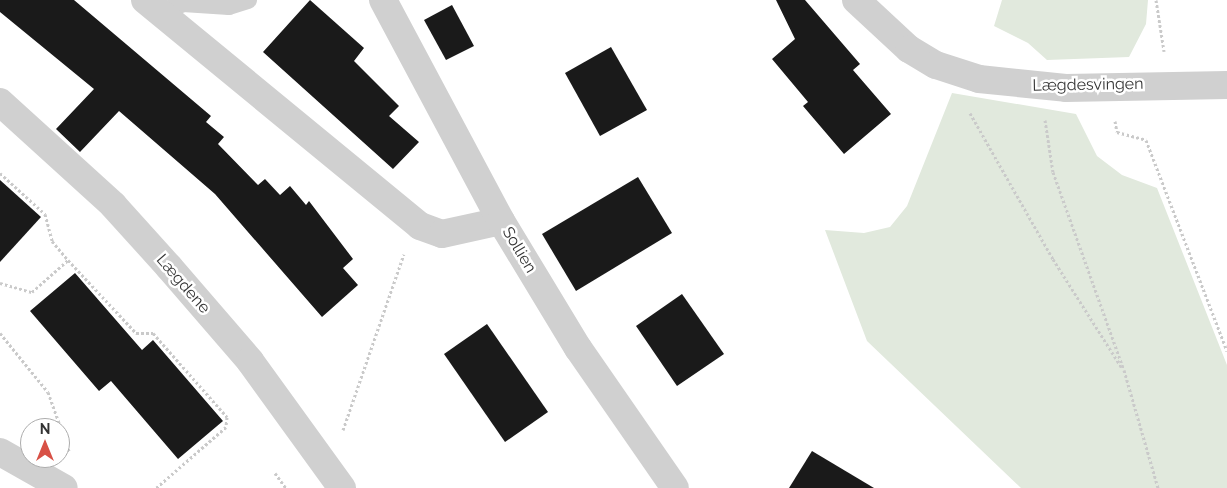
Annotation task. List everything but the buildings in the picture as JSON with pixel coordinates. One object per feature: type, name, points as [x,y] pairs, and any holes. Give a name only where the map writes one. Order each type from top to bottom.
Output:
[{"type":"street","name":"Sollien","points":[[383,0],[501,221],[583,356],[676,488]]},
{"type":"street","name":"Lægdesvingen","points":[[856,0],[909,49],[956,73],[1043,87],[1170,84],[1227,85]]},
{"type":"street","points":[[154,6],[420,226],[442,234],[501,221]]},
{"type":"street","name":"Lægdene","points":[[0,102],[112,205],[169,267],[250,361],[342,488]]},
{"type":"street","points":[[0,452],[64,488]]},
{"type":"lane","points":[[154,6],[183,3],[229,6],[248,0]]},
{"type":"path","points":[[1156,0],[1170,84]]},
{"type":"path","points":[[956,73],[963,102],[1049,252],[1124,370]]},
{"type":"path","points":[[1043,87],[1048,156],[1072,233],[1124,370],[1158,488]]},
{"type":"path","points":[[1115,116],[1117,132],[1146,140],[1227,351]]},
{"type":"path","points":[[0,174],[46,214],[52,241],[136,334],[154,333],[227,417],[226,427],[156,488]]},
{"type":"path","points":[[342,435],[407,245]]},
{"type":"path","points":[[0,283],[32,292],[68,260]]},
{"type":"path","points":[[0,333],[48,392],[57,418]]},
{"type":"path","points":[[275,473],[286,488]]},
{"type":"shaded area","points":[[1002,0],[1148,0],[1146,24],[1129,57],[1047,60],[1028,43],[994,26]]},
{"type":"shaded area","points":[[952,93],[1076,114],[1097,156],[1122,175],[1157,188],[1227,365],[1227,488],[1021,488],[867,341],[825,230],[864,233],[890,227],[907,206]]}]
